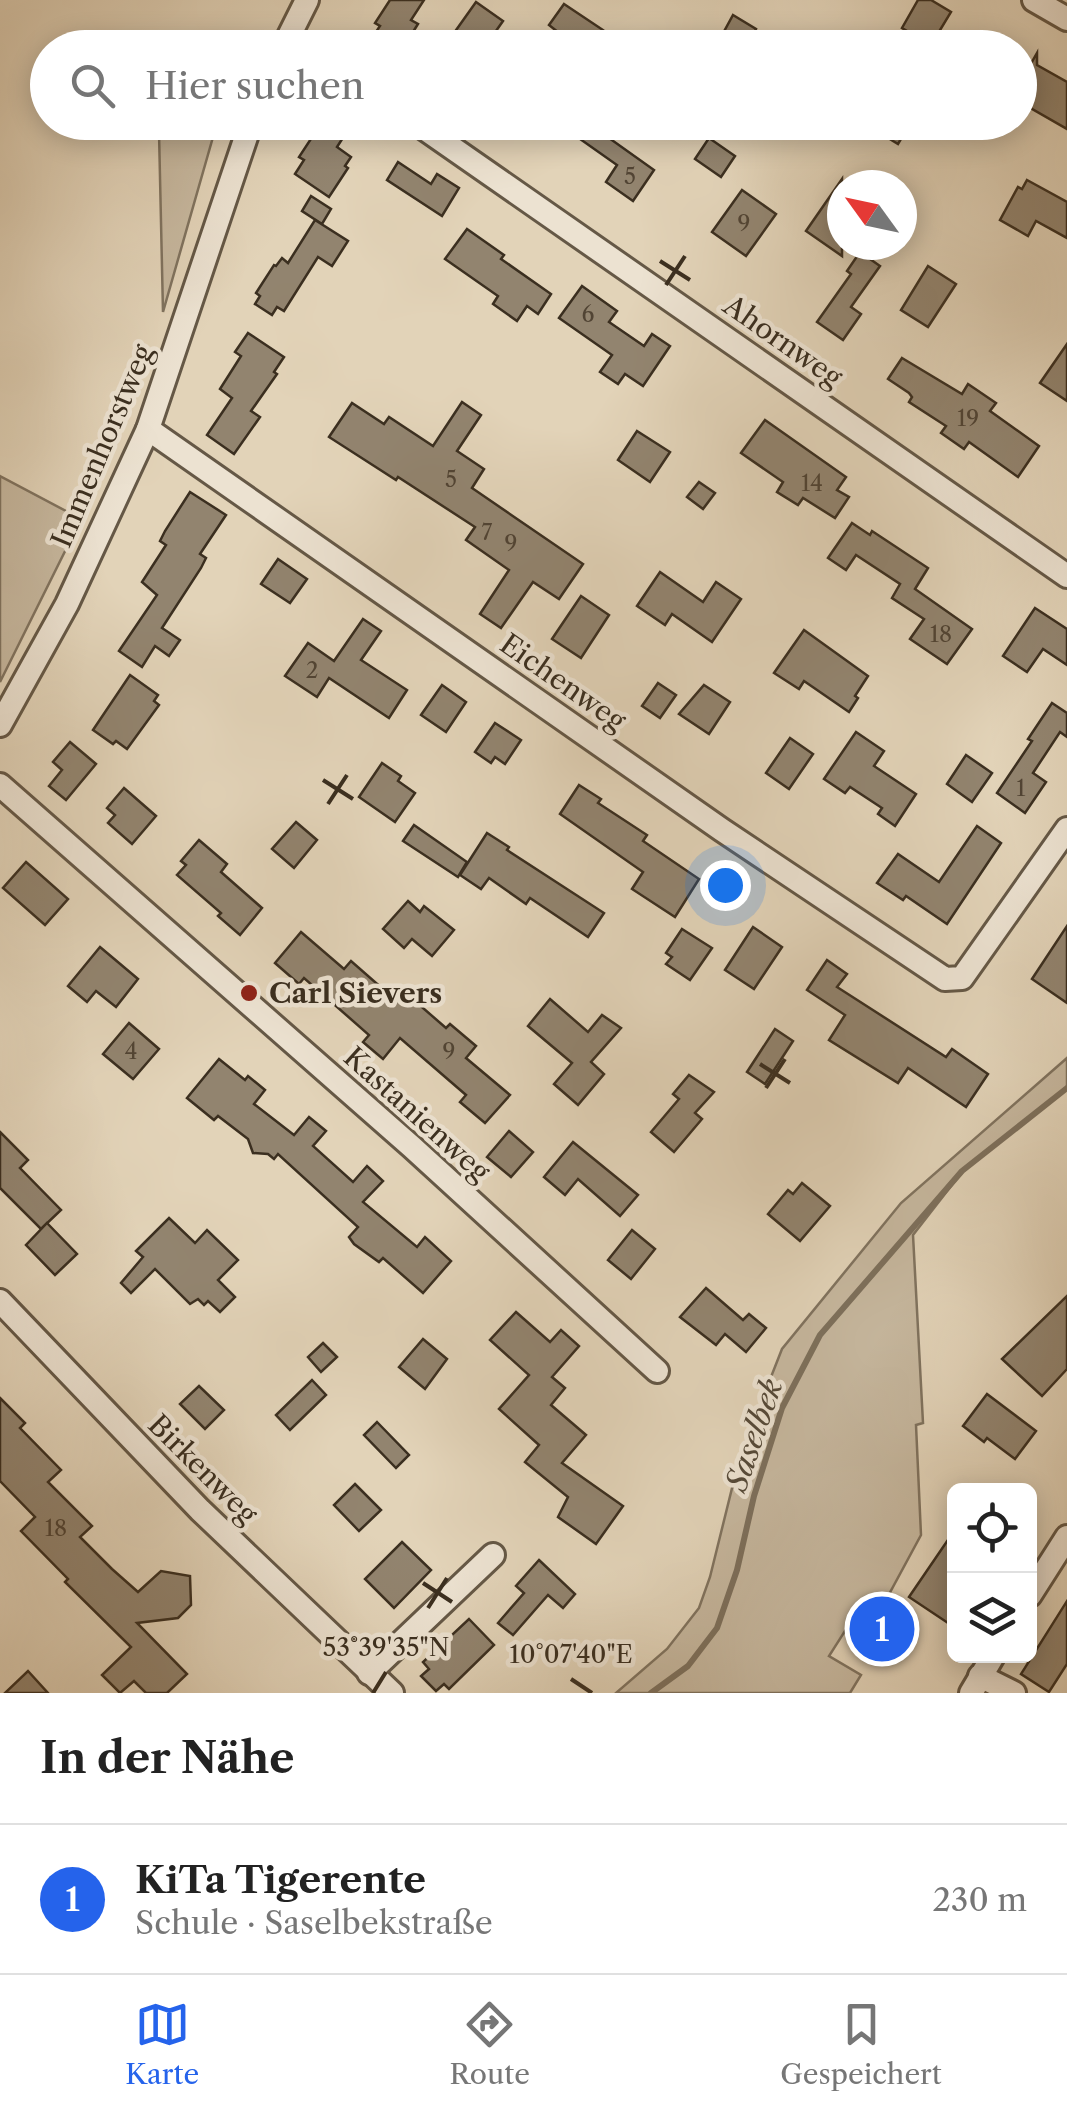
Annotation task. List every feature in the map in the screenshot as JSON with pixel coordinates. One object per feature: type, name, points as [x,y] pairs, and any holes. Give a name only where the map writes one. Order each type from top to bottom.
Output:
[{"type":"street","points":[[296,30],[307,0]]},
{"type":"street","points":[[1034,0],[1067,19]]},
{"type":"street","name":"Immenhorstweg","points":[[0,725],[66,604],[148,429],[244,140]]},
{"type":"street","name":"Ahornweg","points":[[441,140],[1067,576]]},
{"type":"street","name":"Eichenweg","points":[[148,429],[801,884],[946,980],[962,978],[1067,829]]},
{"type":"street","name":"Kastanienweg","points":[[0,785],[412,1147],[657,1371]]},
{"type":"street","name":"Birkenweg","points":[[0,1301],[200,1510],[392,1693]]},
{"type":"street","points":[[1037,1584],[1067,1537]]},
{"type":"street","points":[[369,1673],[493,1555]]},
{"type":"street","points":[[989,1663],[976,1685],[1014,1693]]},
{"type":"shaded area","points":[[159,140],[212,140],[163,312]]},
{"type":"shaded area","points":[[0,476],[81,519],[0,682]]},
{"type":"shaded area","points":[[1067,1058],[1067,1088],[962,1172],[913,1235],[923,1423],[916,1425],[921,1535],[881,1609],[864,1601],[829,1656],[861,1675],[850,1693],[616,1693],[667,1649],[699,1608],[740,1456],[782,1349],[901,1203]]},
{"type":"building","points":[[390,0],[424,0],[411,20],[418,24],[414,30],[377,30],[380,26],[375,23]]},
{"type":"building","points":[[918,0],[931,0],[951,12],[940,30],[902,28]]},
{"type":"building","points":[[476,2],[503,21],[497,30],[456,30]]},
{"type":"building","points":[[564,4],[603,30],[555,30],[549,25]]},
{"type":"building","points":[[733,15],[756,29],[755,30],[725,30]]},
{"type":"building","points":[[1037,65],[1067,82],[1067,129],[1037,112]]},
{"type":"building","points":[[310,140],[341,140],[337,147],[351,157],[329,197],[295,174],[304,160],[299,157]]},
{"type":"building","points":[[582,140],[612,140],[654,170],[633,201],[606,182],[617,165]]},
{"type":"building","points":[[708,140],[735,156],[721,177],[695,159]]},
{"type":"building","points":[[398,162],[431,184],[437,174],[459,188],[442,216],[387,180]]},
{"type":"building","points":[[1027,180],[1067,202],[1067,238],[1036,221],[1028,236],[1000,220],[1018,187],[1022,189]]},
{"type":"building","points":[[742,190],[776,214],[746,256],[712,232]]},
{"type":"building","points":[[311,196],[331,209],[322,224],[302,211]]},
{"type":"building","points":[[827,201],[827,246],[806,231]]},
{"type":"building","points":[[315,220],[348,241],[332,266],[318,257],[284,311],[277,307],[272,315],[255,304],[260,296],[256,293],[274,265],[282,258],[288,263]]},
{"type":"building","points":[[467,229],[551,294],[538,314],[527,306],[517,321],[493,304],[498,296],[445,259]]},
{"type":"building","points":[[855,260],[871,260],[880,266],[851,307],[861,314],[843,340],[817,322],[851,274],[847,271]]},
{"type":"building","points":[[928,266],[956,284],[928,327],[901,310]]},
{"type":"building","points":[[582,286],[617,311],[609,322],[644,346],[652,334],[670,346],[643,386],[625,374],[618,384],[600,372],[612,355],[559,318]]},
{"type":"building","points":[[248,333],[284,357],[251,411],[260,417],[234,454],[207,435],[232,398],[220,389],[241,356],[235,352]]},
{"type":"building","points":[[1067,344],[1067,401],[1040,383]]},
{"type":"building","points":[[902,358],[962,394],[968,384],[996,403],[990,411],[1039,446],[1018,477],[969,442],[964,449],[941,433],[946,426],[909,402],[909,393],[888,379]]},
{"type":"building","points":[[462,402],[481,415],[457,451],[484,469],[472,488],[583,564],[559,599],[533,582],[501,628],[480,614],[509,570],[466,540],[475,527],[329,437],[352,403],[384,424],[389,417],[433,446]]},
{"type":"building","points":[[765,420],[846,477],[837,490],[849,497],[835,518],[803,498],[798,505],[777,492],[783,482],[741,453]]},
{"type":"building","points":[[637,431],[670,452],[650,482],[618,460]]},
{"type":"building","points":[[699,482],[715,493],[703,509],[687,497]]},
{"type":"building","points":[[190,492],[226,515],[200,554],[206,558],[201,568],[162,628],[180,640],[169,656],[155,646],[142,667],[119,651],[157,595],[142,582],[166,545],[160,541]]},
{"type":"building","points":[[852,523],[870,535],[872,531],[928,568],[915,589],[972,629],[947,664],[910,639],[924,619],[892,598],[900,584],[856,555],[846,570],[828,558]]},
{"type":"building","points":[[278,559],[307,579],[290,603],[261,584]]},
{"type":"building","points":[[660,572],[703,602],[716,582],[741,599],[712,642],[672,614],[665,625],[637,606]]},
{"type":"building","points":[[581,596],[609,615],[581,658],[552,639]]},
{"type":"building","points":[[1035,608],[1067,629],[1067,665],[1043,649],[1027,672],[1003,656]]},
{"type":"building","points":[[363,619],[381,631],[361,660],[407,690],[389,718],[329,678],[317,697],[285,676],[308,643],[334,661]]},
{"type":"building","points":[[804,630],[868,676],[849,712],[804,681],[799,689],[774,673]]},
{"type":"building","points":[[130,675],[158,695],[154,701],[159,705],[127,749],[93,730]]},
{"type":"building","points":[[658,683],[676,695],[660,718],[642,706]]},
{"type":"building","points":[[442,685],[466,702],[446,732],[421,715]]},
{"type":"building","points":[[704,685],[730,702],[709,734],[679,714]]},
{"type":"building","points":[[1052,703],[1067,713],[1067,737],[1060,732],[1033,773],[1046,782],[1025,813],[997,793]]},
{"type":"building","points":[[495,723],[521,740],[505,764],[495,757],[491,763],[475,752]]},
{"type":"building","points":[[856,732],[884,751],[874,766],[916,794],[895,826],[878,814],[882,808],[850,787],[845,793],[824,779]]},
{"type":"building","points":[[790,738],[813,754],[789,789],[766,773]]},
{"type":"building","points":[[70,742],[96,764],[66,800],[49,786],[62,770],[53,762]]},
{"type":"building","points":[[966,755],[992,773],[972,802],[947,784]]},
{"type":"building","points":[[382,763],[401,776],[398,781],[415,793],[395,822],[359,797]]},
{"type":"building","points":[[579,785],[601,799],[598,803],[647,835],[643,841],[699,879],[675,917],[632,889],[643,872],[560,814]]},
{"type":"building","points":[[124,788],[156,816],[132,844],[108,823],[115,815],[107,808]]},
{"type":"building","points":[[296,822],[317,840],[294,868],[272,849]]},
{"type":"building","points":[[414,825],[467,862],[458,877],[403,841]]},
{"type":"building","points":[[977,826],[1001,843],[947,924],[906,896],[903,900],[877,883],[898,854],[939,882]]},
{"type":"building","points":[[487,833],[604,913],[588,937],[530,898],[526,904],[489,878],[481,889],[460,875]]},
{"type":"building","points":[[199,840],[227,864],[221,872],[262,908],[240,935],[177,875],[186,865],[181,861]]},
{"type":"building","points":[[26,862],[68,899],[45,925],[3,888]]},
{"type":"building","points":[[408,901],[420,912],[424,906],[454,930],[432,956],[412,939],[404,948],[383,929]]},
{"type":"building","points":[[1067,926],[1067,1003],[1032,979]]},
{"type":"building","points":[[753,927],[782,947],[754,989],[725,970]]},
{"type":"building","points":[[682,929],[712,948],[690,980],[666,964],[672,957],[666,953]]},
{"type":"building","points":[[301,932],[344,969],[351,961],[392,997],[400,988],[446,1028],[450,1024],[476,1046],[466,1058],[510,1095],[485,1123],[460,1102],[466,1095],[400,1038],[383,1059],[363,1042],[369,1035],[304,978],[299,984],[275,963]]},
{"type":"building","points":[[100,947],[138,979],[116,1007],[96,991],[87,1002],[68,986]]},
{"type":"building","points":[[827,960],[847,974],[837,987],[946,1057],[952,1049],[988,1074],[966,1107],[908,1068],[898,1083],[829,1040],[845,1015],[807,990]]},
{"type":"building","points":[[550,999],[588,1032],[602,1015],[621,1028],[591,1062],[604,1074],[578,1105],[554,1084],[572,1063],[528,1026]]},
{"type":"building","points":[[129,1023],[159,1049],[133,1079],[103,1054]]},
{"type":"building","points":[[775,1029],[793,1041],[765,1084],[747,1072]]},
{"type":"building","points":[[219,1059],[265,1090],[254,1104],[294,1135],[309,1117],[326,1131],[313,1146],[353,1182],[367,1166],[383,1181],[363,1202],[417,1247],[425,1237],[451,1261],[423,1293],[383,1258],[379,1262],[354,1244],[349,1237],[358,1227],[278,1154],[274,1159],[268,1154],[253,1153],[248,1139],[218,1116],[214,1120],[187,1098]]},
{"type":"building","points":[[689,1075],[714,1092],[695,1113],[702,1119],[674,1152],[651,1132],[679,1099],[673,1094]]},
{"type":"building","points":[[509,1131],[533,1152],[511,1177],[487,1157]]},
{"type":"building","points":[[0,1132],[28,1160],[20,1168],[61,1210],[41,1229],[0,1188]]},
{"type":"building","points":[[573,1142],[638,1195],[620,1216],[578,1179],[565,1195],[544,1177]]},
{"type":"building","points":[[802,1183],[830,1206],[800,1241],[768,1214],[788,1190],[793,1194]]},
{"type":"building","points":[[169,1218],[195,1243],[207,1230],[238,1260],[218,1280],[235,1297],[220,1312],[208,1301],[204,1305],[198,1299],[190,1304],[155,1269],[131,1293],[121,1283],[143,1257],[136,1251]]},
{"type":"building","points":[[47,1223],[77,1254],[55,1275],[26,1245]]},
{"type":"building","points":[[632,1230],[655,1249],[631,1279],[608,1260]]},
{"type":"building","points":[[706,1288],[743,1320],[749,1314],[766,1328],[746,1352],[725,1334],[716,1345],[680,1317]]},
{"type":"building","points":[[1067,1296],[1067,1369],[1042,1396],[1002,1359]]},
{"type":"building","points":[[516,1312],[550,1342],[561,1330],[579,1346],[552,1377],[565,1388],[551,1405],[586,1435],[562,1463],[623,1506],[596,1544],[558,1517],[568,1497],[525,1462],[539,1445],[499,1409],[529,1375],[490,1340]]},
{"type":"building","points":[[423,1339],[447,1359],[425,1389],[399,1367]]},
{"type":"building","points":[[323,1343],[337,1357],[321,1372],[308,1357]]},
{"type":"building","points":[[312,1380],[326,1395],[290,1430],[276,1415]]},
{"type":"building","points":[[199,1386],[224,1410],[205,1429],[180,1404]]},
{"type":"building","points":[[987,1394],[1036,1431],[1015,1459],[963,1426]]},
{"type":"building","points":[[0,1398],[25,1423],[20,1428],[61,1470],[48,1482],[92,1526],[80,1537],[112,1569],[138,1592],[161,1571],[190,1576],[191,1605],[178,1618],[137,1623],[187,1674],[167,1693],[146,1693],[134,1681],[120,1693],[102,1675],[131,1647],[65,1582],[68,1579],[21,1531],[35,1517],[0,1481]]},
{"type":"building","points":[[377,1422],[409,1455],[396,1468],[364,1435]]},
{"type":"building","points":[[355,1484],[381,1510],[359,1531],[334,1505]]},
{"type":"building","points":[[947,1541],[947,1622],[909,1597]]},
{"type":"building","points":[[402,1542],[431,1570],[394,1608],[365,1579]]},
{"type":"building","points":[[539,1560],[575,1594],[563,1608],[548,1595],[513,1635],[498,1623],[524,1593],[516,1586]]},
{"type":"building","points":[[1067,1601],[1067,1664],[1049,1692],[1021,1674],[1028,1663],[1037,1663],[1037,1649]]},
{"type":"building","points":[[469,1619],[494,1645],[449,1689],[444,1684],[436,1691],[421,1676],[429,1669],[423,1662]]},
{"type":"building","points":[[28,1671],[48,1693],[5,1693]]},
{"type":"waterway","name":"Saselbek","points":[[651,1693],[688,1666],[717,1628],[782,1408],[820,1335],[962,1171],[1067,1088]]},
{"type":"place","name":"Carl Sievers","points":[[249,993]]},
{"type":"place","name":"KiTa Tigerente","points":[[882,1629]]}]
